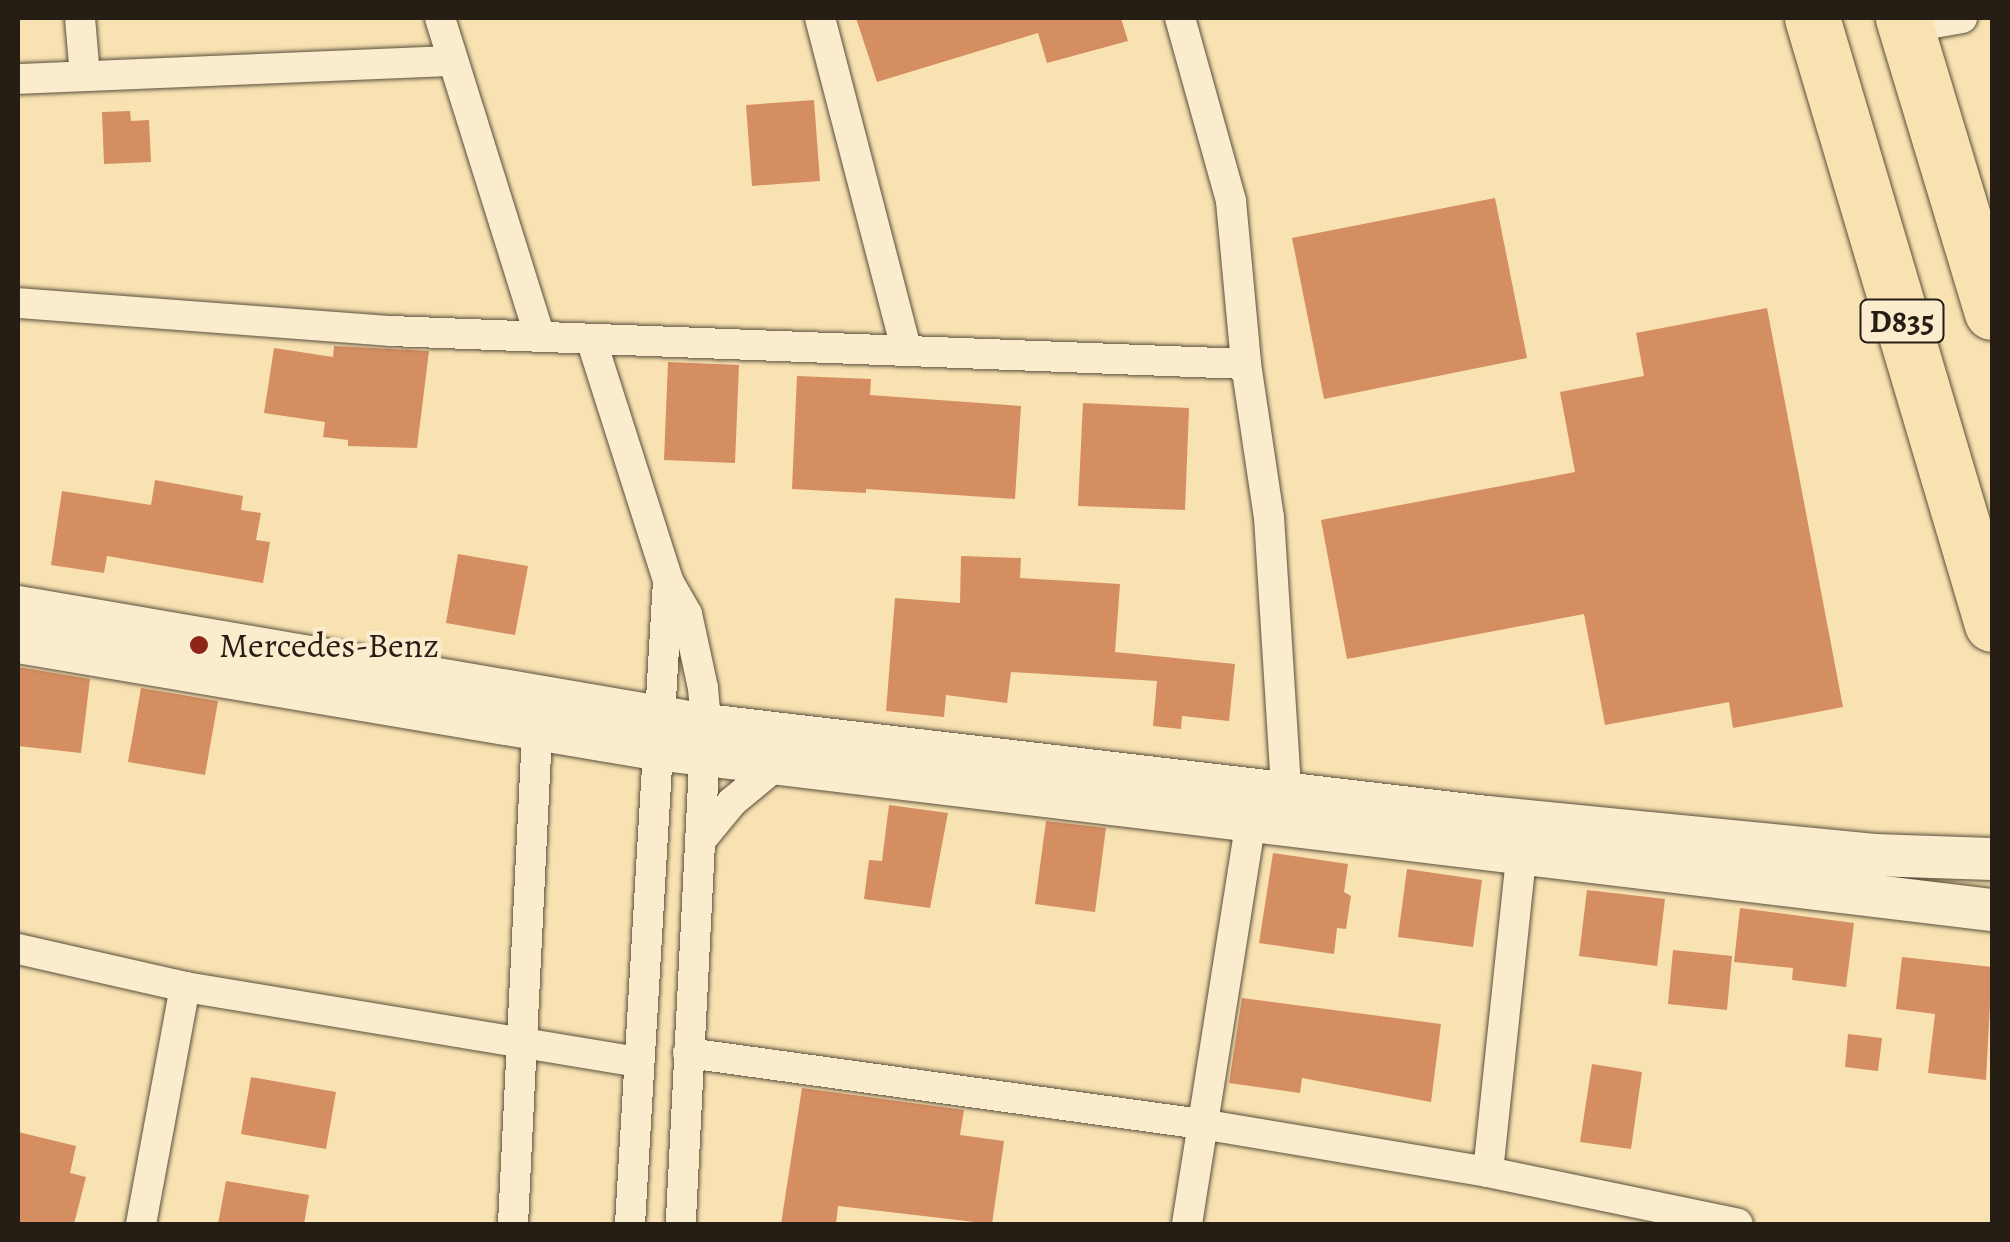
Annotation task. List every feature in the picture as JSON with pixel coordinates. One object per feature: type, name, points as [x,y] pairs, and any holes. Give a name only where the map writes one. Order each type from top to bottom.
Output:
[{"type":"highway","name":"D835","points":[[1812,18],[1992,624]]},
{"type":"highway","name":"D835","points":[[1904,23],[1992,312]]},
{"type":"street","points":[[80,18],[85,76]]},
{"type":"street","points":[[440,18],[540,337]]},
{"type":"street","points":[[820,18],[907,351]]},
{"type":"street","points":[[1180,18],[1231,201],[1246,364],[1269,516],[1286,790]]},
{"type":"street","points":[[1904,23],[1962,18]]},
{"type":"street","points":[[18,79],[453,62]]},
{"type":"street","points":[[18,304],[540,337],[1246,364]]},
{"type":"street","points":[[591,339],[668,580],[687,614],[696,647],[705,740],[681,1224]]},
{"type":"street","points":[[630,1224],[668,580]]},
{"type":"street","points":[[18,607],[656,733],[1286,790],[1992,910]]},
{"type":"street","points":[[18,642],[537,730],[656,733]]},
{"type":"street","points":[[513,1224],[537,730]]},
{"type":"street","points":[[705,740],[778,764],[1522,851],[1604,844],[1992,859]]},
{"type":"street","points":[[700,841],[732,802],[778,764]]},
{"type":"street","points":[[1186,1224],[1251,820]]},
{"type":"street","points":[[1488,1172],[1522,851]]},
{"type":"street","points":[[18,950],[185,987],[522,1046],[637,1062]]},
{"type":"street","points":[[141,1224],[185,987]]},
{"type":"street","points":[[688,1054],[1201,1124],[1488,1172],[1738,1224]]},
{"type":"building","points":[[856,18],[1121,18],[1128,41],[1047,63],[1038,33],[877,82]]},
{"type":"building","points":[[814,100],[820,181],[752,186],[746,105]]},
{"type":"building","points":[[130,111],[131,121],[149,120],[151,162],[104,164],[102,112]]},
{"type":"building","points":[[1495,198],[1527,358],[1324,399],[1292,238]]},
{"type":"building","points":[[1767,308],[1843,707],[1733,728],[1729,702],[1605,725],[1584,614],[1347,659],[1321,520],[1575,472],[1560,392],[1644,376],[1636,333]]},
{"type":"building","points":[[334,346],[429,351],[417,448],[348,446],[348,440],[323,437],[325,422],[264,413],[274,348],[333,357]]},
{"type":"building","points":[[668,362],[739,365],[735,463],[664,460]]},
{"type":"building","points":[[797,376],[871,379],[870,395],[1021,406],[1015,499],[866,489],[866,493],[792,489]]},
{"type":"building","points":[[1083,403],[1189,408],[1185,510],[1078,506]]},
{"type":"building","points":[[155,480],[243,496],[241,510],[261,513],[256,540],[270,542],[263,583],[107,556],[104,573],[51,565],[62,491],[151,505]]},
{"type":"building","points":[[458,554],[528,566],[515,635],[446,623]]},
{"type":"building","points":[[961,556],[1021,558],[1020,578],[1120,584],[1115,652],[1235,664],[1229,721],[1182,716],[1181,729],[1153,726],[1157,681],[1011,672],[1007,703],[946,695],[944,717],[886,711],[895,598],[960,603]]},
{"type":"building","points":[[18,667],[90,679],[81,753],[18,746]]},
{"type":"building","points":[[141,688],[218,701],[205,775],[128,762]]},
{"type":"building","points":[[889,805],[948,813],[930,908],[864,899],[869,860],[882,861]]},
{"type":"building","points":[[1046,821],[1106,828],[1095,912],[1035,904]]},
{"type":"building","points":[[1273,853],[1348,864],[1344,892],[1351,896],[1346,929],[1337,928],[1334,954],[1259,943]]},
{"type":"building","points":[[1407,869],[1482,880],[1473,947],[1398,937]]},
{"type":"building","points":[[1587,890],[1665,899],[1657,966],[1579,956]]},
{"type":"building","points":[[1740,908],[1854,923],[1846,987],[1792,980],[1793,968],[1734,962]]},
{"type":"building","points":[[1673,950],[1732,956],[1727,1010],[1668,1004]]},
{"type":"building","points":[[1902,957],[1992,967],[1986,1080],[1928,1073],[1935,1014],[1896,1009]]},
{"type":"building","points":[[1242,998],[1441,1024],[1431,1102],[1302,1078],[1300,1093],[1229,1083]]},
{"type":"building","points":[[1848,1034],[1882,1038],[1878,1071],[1845,1067]]},
{"type":"building","points":[[1592,1064],[1642,1072],[1631,1149],[1580,1142]]},
{"type":"building","points":[[251,1077],[336,1092],[326,1149],[241,1134]]},
{"type":"building","points":[[802,1088],[964,1110],[960,1135],[1004,1141],[992,1224],[838,1206],[836,1224],[781,1224]]},
{"type":"building","points":[[18,1132],[76,1146],[70,1173],[86,1177],[74,1224],[18,1224]]},
{"type":"building","points":[[226,1181],[309,1195],[304,1224],[218,1224]]},
{"type":"place","name":"Mercedes-Benz","points":[[199,645]]}]
